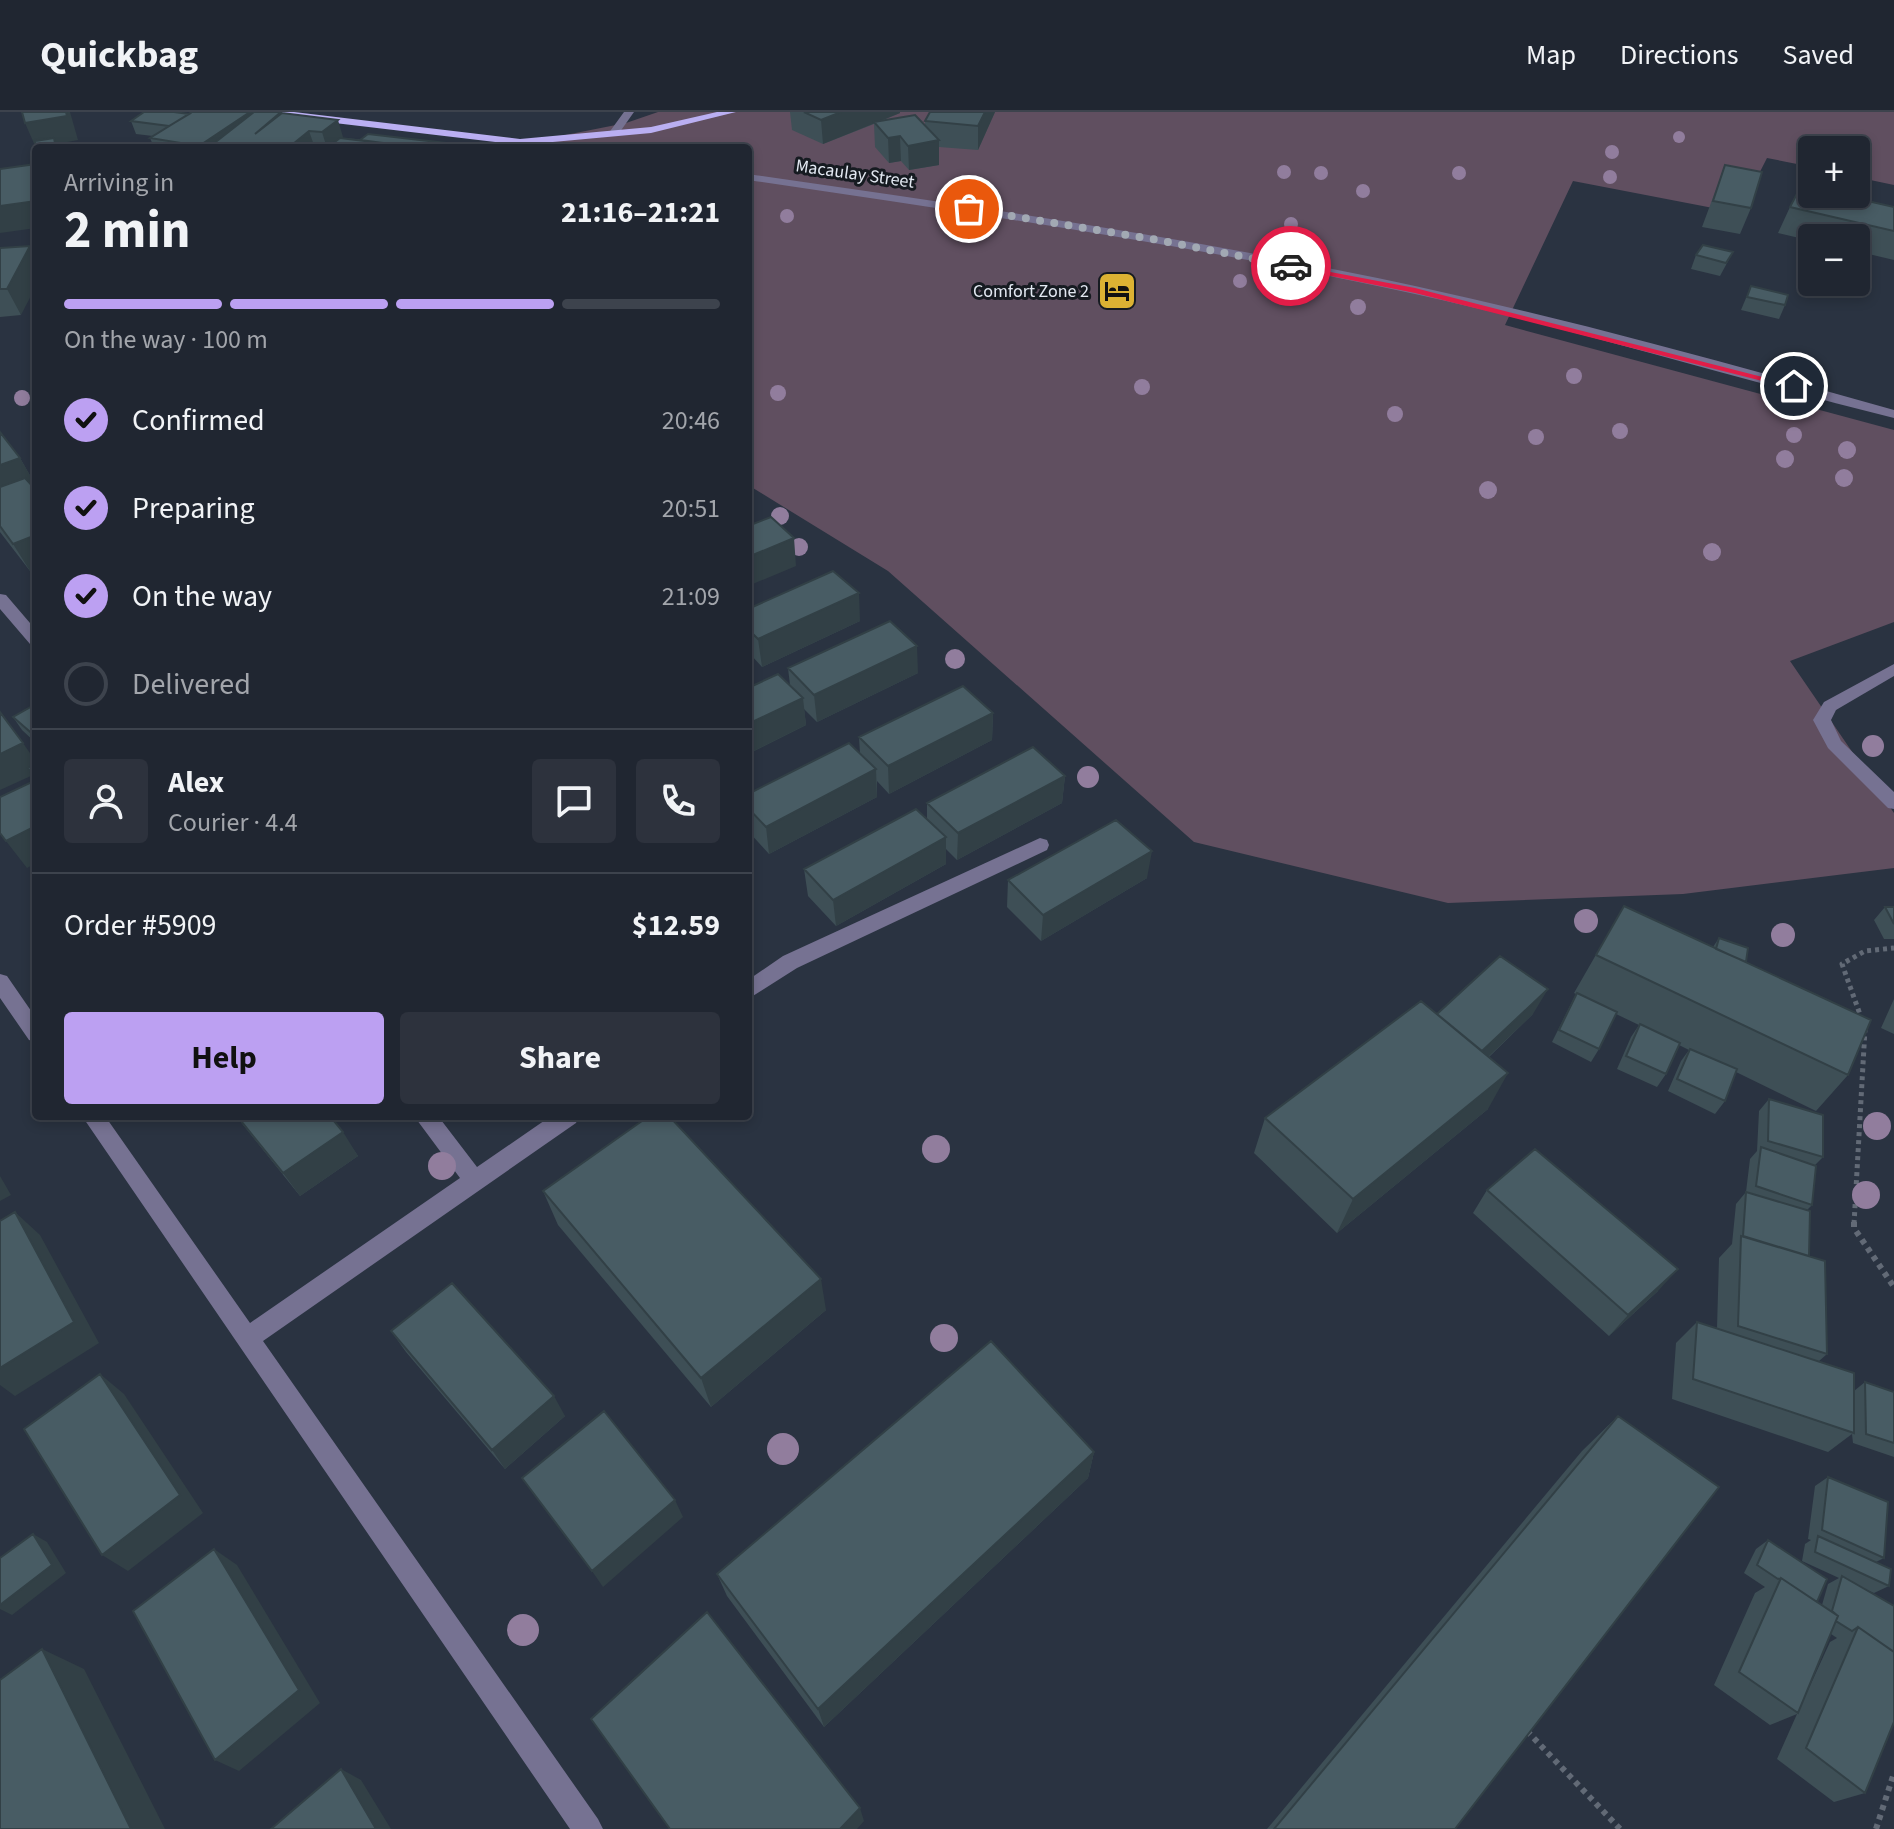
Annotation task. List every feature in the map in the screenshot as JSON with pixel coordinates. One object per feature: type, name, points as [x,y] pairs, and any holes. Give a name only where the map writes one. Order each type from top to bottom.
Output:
[{"type":"main road","points":[[267,112],[520,142],[651,130],[731,112]]},
{"type":"main road","points":[[641,144],[651,130]]},
{"type":"street","points":[[613,134],[629,112]]},
{"type":"street","points":[[520,142],[533,144]]},
{"type":"street","name":"Macaulay Street","points":[[752,178],[1158,240],[1415,290],[1646,347],[1894,414]]},
{"type":"street","points":[[0,599],[32,635]]},
{"type":"street","points":[[1894,669],[1830,706],[1822,720],[1834,744],[1894,803]]},
{"type":"street","points":[[752,988],[790,962],[1040,845]]},
{"type":"street","points":[[0,982],[32,1028]]},
{"type":"street","points":[[96,1120],[588,1829]]},
{"type":"street","points":[[428,1120],[475,1181]]},
{"type":"street","points":[[248,1338],[562,1120]]},
{"type":"path","points":[[1894,948],[1865,951],[1842,964],[1865,1028],[1854,1228],[1894,1287]]},
{"type":"path","points":[[1527,1731],[1620,1829]]},
{"type":"path","points":[[1876,1829],[1894,1773]]},
{"type":"shaded area","points":[[658,112],[1894,112],[1894,185],[1870,180],[1870,136],[1798,136],[1798,164],[1767,158],[1739,213],[1573,181],[1505,325],[1894,430],[1894,622],[1790,661],[1894,813],[1894,868],[1683,894],[1448,903],[1194,842],[888,571],[752,487],[752,144],[525,143],[626,123]]},
{"type":"building","points":[[22,112],[66,112],[67,116],[25,123]]},
{"type":"building","points":[[144,112],[189,114],[169,126],[131,121]]},
{"type":"building","points":[[192,112],[250,112],[202,144],[150,138]]},
{"type":"building","points":[[254,112],[281,112],[255,134],[282,113],[338,120],[322,132],[309,131],[293,144],[213,144]]},
{"type":"building","points":[[804,112],[841,112],[821,120]]},
{"type":"building","points":[[930,112],[985,112],[978,126],[925,121]]},
{"type":"building","points":[[915,115],[939,140],[908,146],[900,136],[888,138],[874,122]]},
{"type":"building","points":[[368,134],[455,144],[391,144],[360,140]]},
{"type":"building","points":[[54,138],[55,144],[35,144],[35,141]]},
{"type":"building","points":[[340,138],[389,144],[332,144]]},
{"type":"building","points":[[32,165],[32,202],[0,206],[0,169]]},
{"type":"building","points":[[1725,165],[1762,172],[1751,208],[1713,201]]},
{"type":"building","points":[[1798,192],[1798,208],[1870,208],[1870,202],[1894,207],[1894,231],[1870,224],[1790,207]]},
{"type":"building","points":[[1703,245],[1733,252],[1726,263],[1696,255]]},
{"type":"building","points":[[30,246],[7,289],[0,289],[0,248]]},
{"type":"building","points":[[1751,286],[1788,295],[1785,305],[1747,297]]},
{"type":"building","points":[[0,432],[20,458],[0,465]]},
{"type":"building","points":[[25,478],[32,486],[32,537],[13,544],[0,526],[0,487]]},
{"type":"building","points":[[771,517],[794,538],[752,555],[752,524]]},
{"type":"building","points":[[833,571],[859,593],[758,639],[752,633],[752,607]]},
{"type":"building","points":[[890,621],[917,646],[814,695],[788,668]]},
{"type":"building","points":[[778,674],[803,698],[752,722],[752,686]]},
{"type":"building","points":[[963,686],[993,713],[888,766],[859,737]]},
{"type":"building","points":[[32,706],[32,734],[13,717]]},
{"type":"building","points":[[0,712],[23,743],[0,754]]},
{"type":"building","points":[[849,743],[876,769],[766,827],[752,812],[752,792]]},
{"type":"building","points":[[1033,747],[1065,776],[958,833],[927,803]]},
{"type":"building","points":[[32,782],[32,828],[6,841],[0,833],[0,797]]},
{"type":"building","points":[[916,809],[946,837],[833,900],[804,869]]},
{"type":"building","points":[[1116,820],[1152,851],[1043,915],[1008,880]]},
{"type":"building","points":[[1624,906],[1871,1020],[1848,1075],[1596,955]]},
{"type":"building","points":[[1885,907],[1894,907],[1894,924]]},
{"type":"building","points":[[1719,938],[1748,948],[1746,962],[1716,949]]},
{"type":"building","points":[[1500,956],[1548,989],[1482,1051],[1437,1014]]},
{"type":"building","points":[[1577,993],[1617,1012],[1599,1049],[1559,1030]]},
{"type":"building","points":[[1421,1001],[1508,1073],[1353,1199],[1265,1118]]},
{"type":"building","points":[[1640,1024],[1680,1043],[1666,1074],[1626,1056]]},
{"type":"building","points":[[1690,1049],[1737,1069],[1725,1101],[1677,1079]]},
{"type":"building","points":[[1769,1099],[1823,1115],[1823,1157],[1768,1141]]},
{"type":"building","points":[[240,1120],[333,1120],[343,1132],[283,1173]]},
{"type":"building","points":[[643,1120],[673,1120],[821,1279],[701,1378],[543,1191]]},
{"type":"building","points":[[1761,1147],[1816,1166],[1812,1205],[1756,1186]]},
{"type":"building","points":[[1535,1149],[1678,1269],[1628,1315],[1487,1190]]},
{"type":"building","points":[[1746,1192],[1810,1211],[1809,1256],[1743,1236]]},
{"type":"building","points":[[15,1212],[74,1322],[0,1368],[0,1221]]},
{"type":"building","points":[[1741,1236],[1825,1261],[1827,1354],[1738,1326]]},
{"type":"building","points":[[452,1283],[554,1396],[492,1450],[391,1331]]},
{"type":"building","points":[[1697,1322],[1854,1373],[1854,1433],[1693,1379]]},
{"type":"building","points":[[991,1341],[1094,1452],[818,1709],[717,1574]]},
{"type":"building","points":[[100,1374],[180,1495],[102,1555],[24,1429]]},
{"type":"building","points":[[1865,1382],[1894,1392],[1894,1443],[1866,1434]]},
{"type":"building","points":[[604,1411],[675,1500],[592,1571],[522,1478]]},
{"type":"building","points":[[1618,1416],[1719,1487],[1455,1829],[1274,1829]]},
{"type":"building","points":[[1828,1477],[1888,1502],[1884,1558],[1822,1530]]},
{"type":"building","points":[[33,1534],[52,1565],[0,1605],[0,1558]]},
{"type":"building","points":[[1818,1536],[1891,1569],[1889,1586],[1815,1552]]},
{"type":"building","points":[[1768,1540],[1827,1579],[1817,1602],[1757,1565]]},
{"type":"building","points":[[214,1549],[299,1690],[215,1760],[133,1611]]},
{"type":"building","points":[[1842,1576],[1894,1606],[1894,1652],[1858,1627],[1852,1631],[1836,1621],[1838,1616],[1832,1611]]},
{"type":"building","points":[[1781,1578],[1838,1616],[1798,1713],[1739,1672]]},
{"type":"building","points":[[707,1612],[860,1808],[840,1829],[670,1829],[591,1719]]},
{"type":"building","points":[[1858,1627],[1894,1652],[1894,1722],[1865,1793],[1806,1748]]},
{"type":"building","points":[[42,1649],[131,1829],[0,1829],[0,1680]]},
{"type":"building","points":[[341,1769],[376,1829],[271,1829]]},
{"type":"way so far","points":[[969,209],[1158,240],[1291,266]]},
{"type":"place","name":"Comfort Zone 2","points":[[1117,291]]},
{"type":"route","points":[[1291,266],[1415,290],[1794,386]]}]
